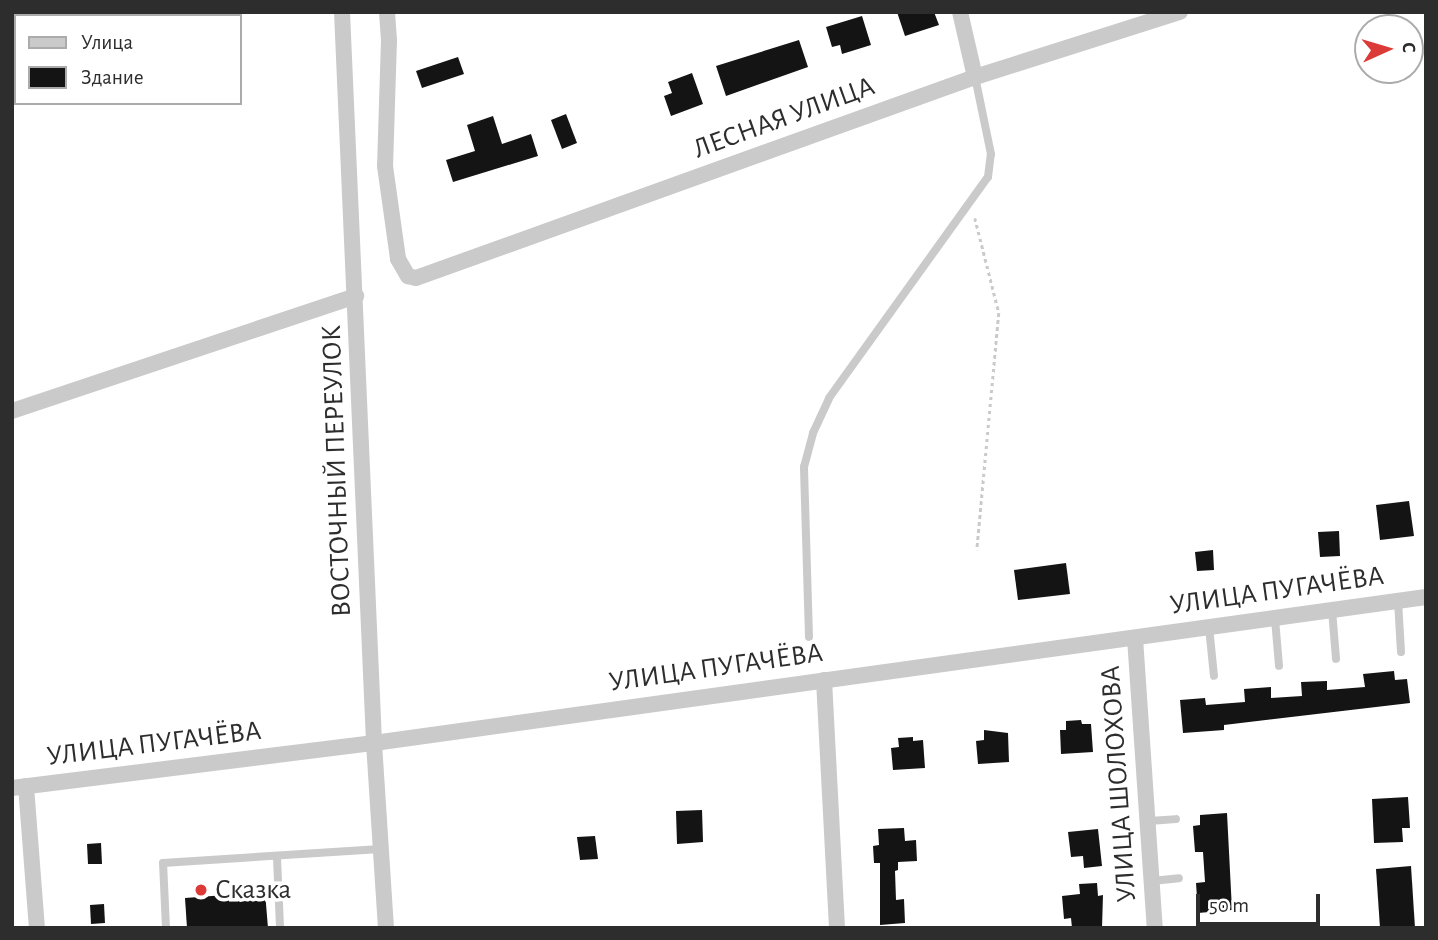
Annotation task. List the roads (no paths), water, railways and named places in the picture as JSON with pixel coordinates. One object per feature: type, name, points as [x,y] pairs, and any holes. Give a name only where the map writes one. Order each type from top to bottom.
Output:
[{"type":"street","name":"ВОСТОЧНЫЙ ПЕРЕУЛОК","points":[[342,12],[374,743],[386,928]]},
{"type":"street","name":"ЛЕСНАЯ УЛИЦА","points":[[387,12],[390,40],[386,166],[398,259],[408,276],[427,276],[975,77],[1180,12]]},
{"type":"street","points":[[960,12],[975,77]]},
{"type":"street","points":[[12,411],[356,296]]},
{"type":"street","name":"УЛИЦА ПУГАЧЁВА","points":[[19,787],[374,743],[1426,597]]},
{"type":"street","name":"УЛИЦА ШОЛОХОВА","points":[[1135,638],[1155,928]]},
{"type":"street","points":[[824,680],[837,928]]},
{"type":"street","points":[[19,787],[37,928]]},
{"type":"lane","points":[[809,637],[804,467],[813,433],[829,398],[971,201],[992,166],[975,77]]},
{"type":"lane","points":[[1398,601],[1401,652]]},
{"type":"lane","points":[[1332,610],[1336,659]]},
{"type":"lane","points":[[1275,619],[1279,666]]},
{"type":"lane","points":[[1209,627],[1214,676]]},
{"type":"lane","points":[[1149,821],[1176,819]]},
{"type":"lane","points":[[166,928],[163,863],[277,858],[381,849]]},
{"type":"lane","points":[[277,858],[280,928]]},
{"type":"lane","points":[[1152,880],[1180,878]]},
{"type":"place","name":"Сказка","points":[[201,890]]}]
